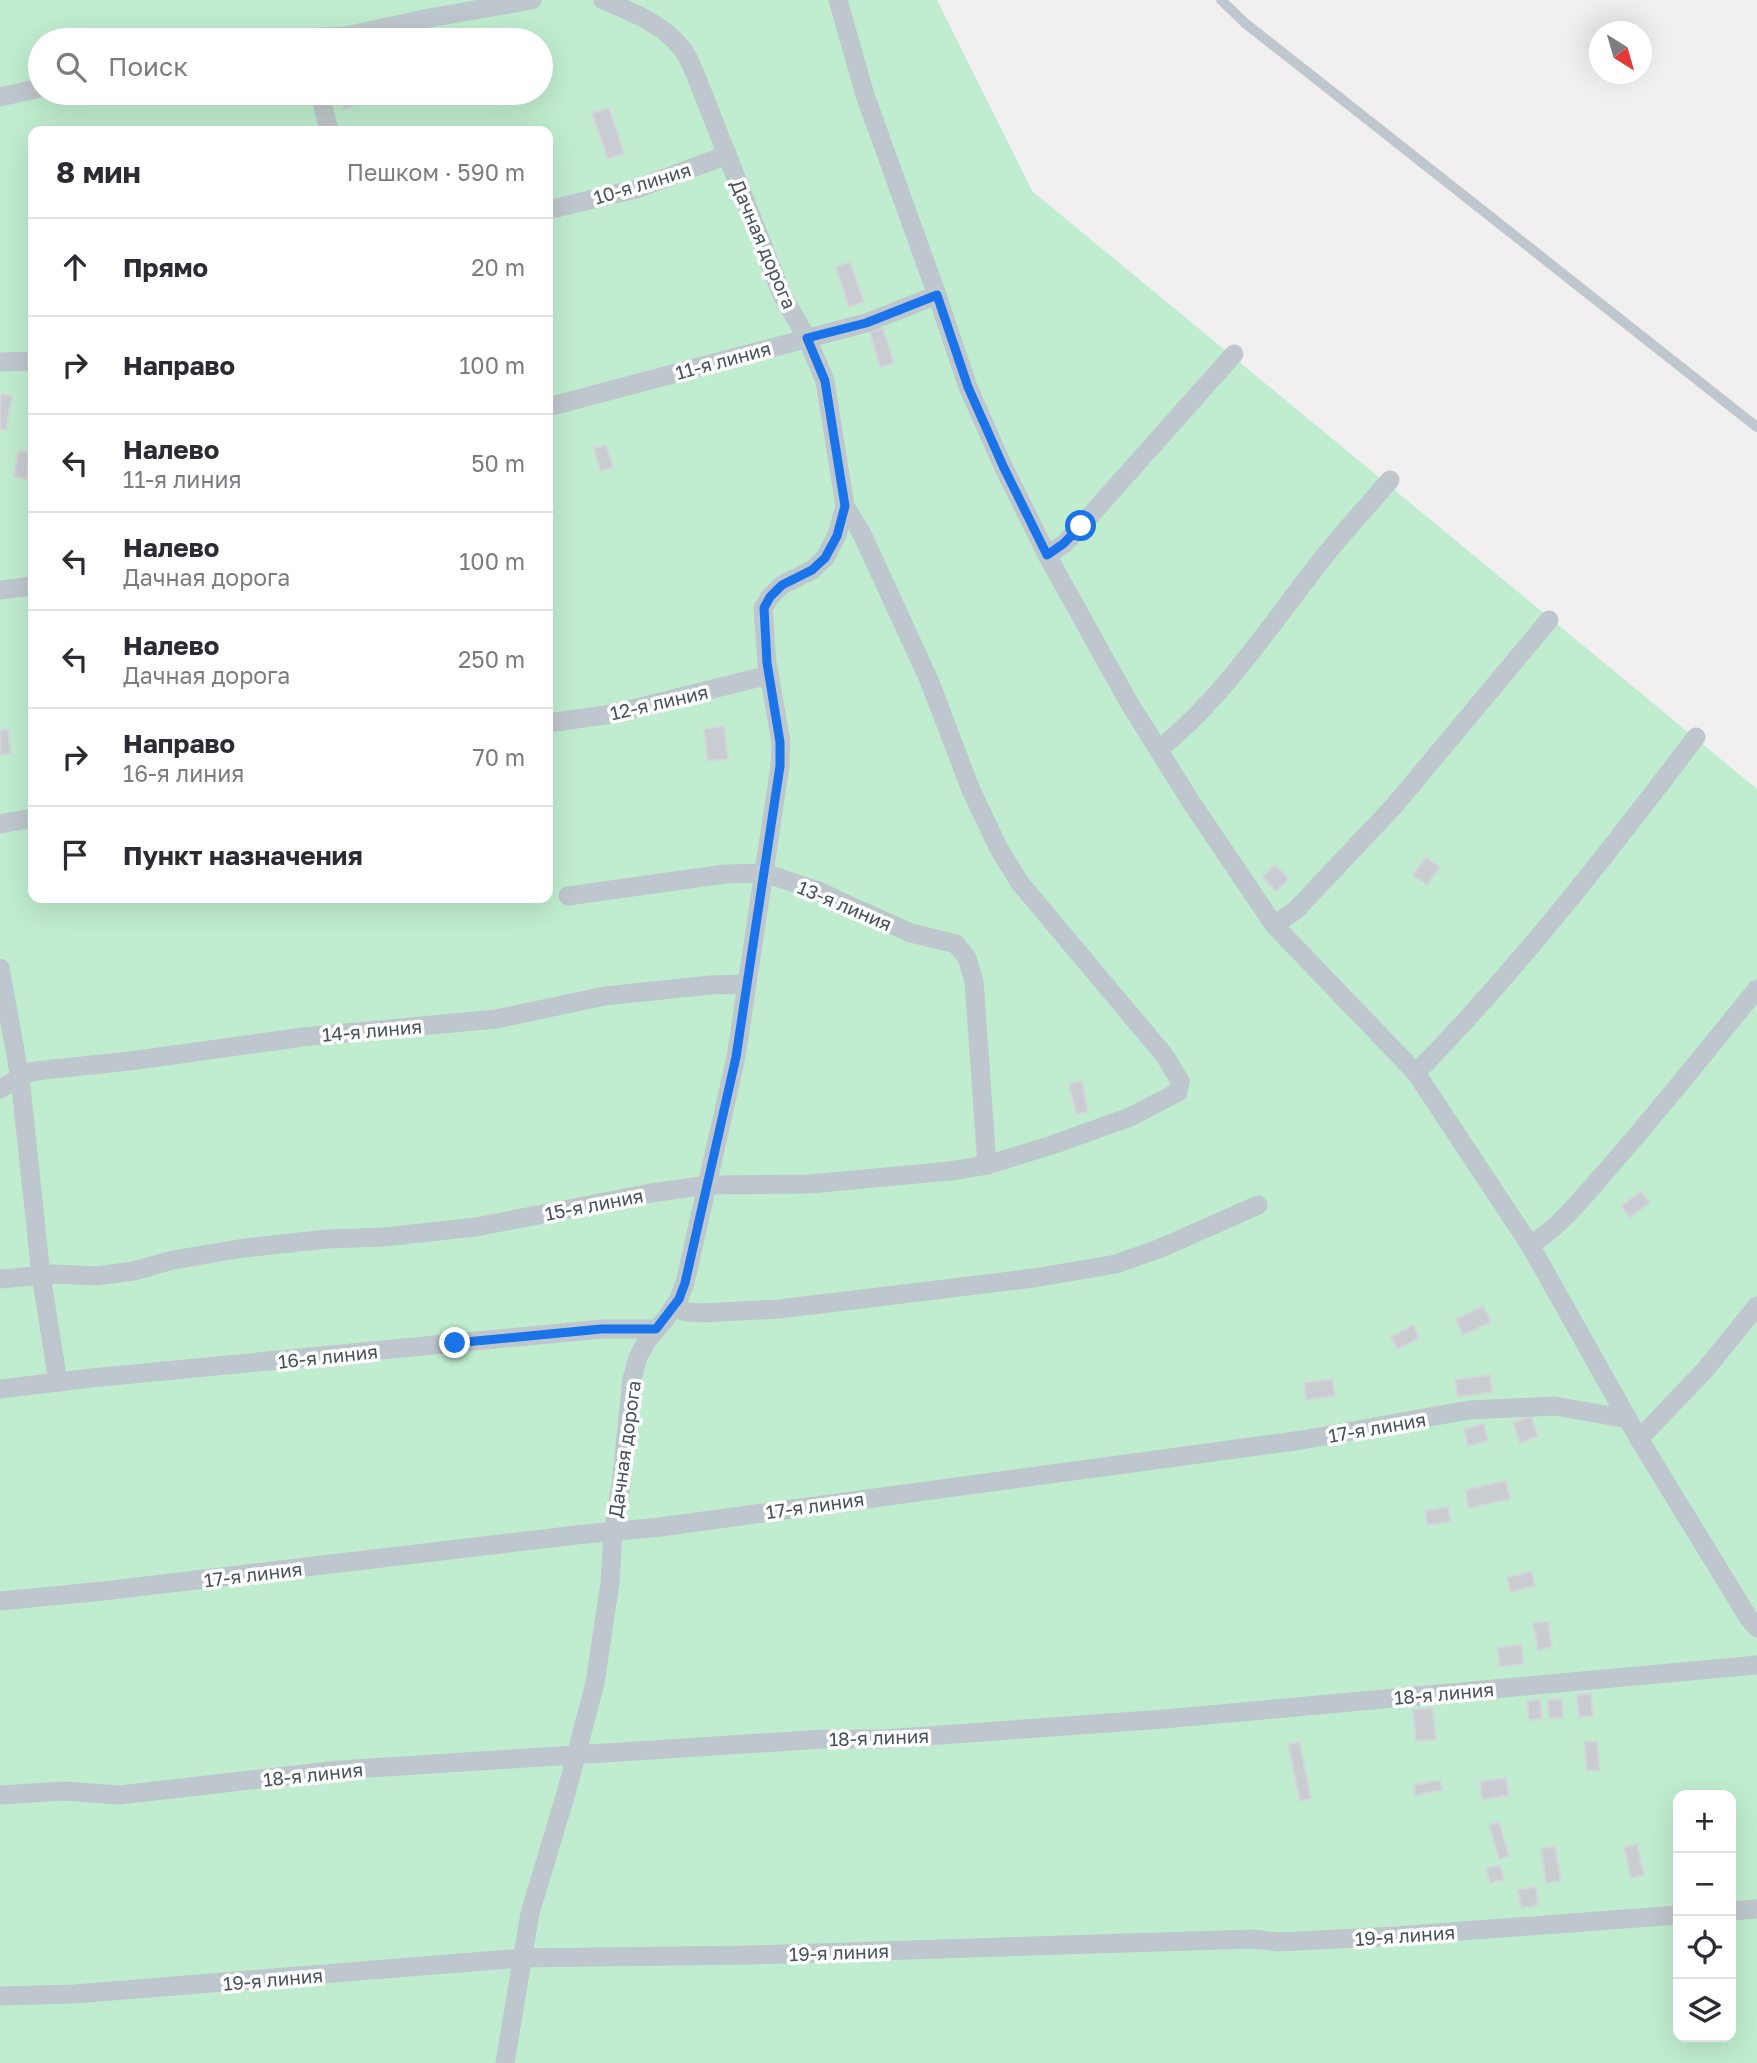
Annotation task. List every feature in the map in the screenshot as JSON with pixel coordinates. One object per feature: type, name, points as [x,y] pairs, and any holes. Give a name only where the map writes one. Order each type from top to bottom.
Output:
[{"type":"street","points":[[382,28],[532,0]]},
{"type":"street","name":"Дачная дорога","points":[[505,2063],[530,1913],[567,1790],[595,1683],[610,1583],[613,1531],[621,1485],[632,1380],[638,1357],[648,1339],[679,1299],[685,1283],[736,1057],[780,766],[780,742],[769,675],[764,608],[782,585],[812,570],[825,558],[837,536],[845,506],[825,381],[807,338],[783,297],[685,53],[672,37],[636,14],[603,0]]},
{"type":"street","points":[[838,0],[865,95],[968,387],[1047,555],[1128,701],[1218,844],[1274,925],[1416,1073],[1530,1245],[1639,1439],[1754,1618]]},
{"type":"street","points":[[0,97],[28,91]]},
{"type":"street","points":[[323,105],[328,126]]},
{"type":"street","name":"10-я линия","points":[[556,208],[636,189],[727,155]]},
{"type":"street","name":"11-я линия","points":[[553,406],[866,323],[937,295]]},
{"type":"street","points":[[1047,555],[1081,526],[1234,354]]},
{"type":"street","points":[[0,362],[28,361]]},
{"type":"street","points":[[1159,749],[1191,721],[1222,686],[1324,557],[1390,480]]},
{"type":"street","name":"15-я линия","points":[[0,1279],[55,1274],[95,1276],[134,1271],[244,1248],[476,1227],[651,1193],[708,1185],[810,1184],[950,1171],[987,1165],[1052,1145],[1130,1116],[1178,1092],[1180,1081],[1165,1056],[1020,883],[999,849],[971,790],[929,680],[862,534],[845,506]]},
{"type":"street","points":[[0,590],[28,587]]},
{"type":"street","points":[[1274,925],[1296,910],[1384,816],[1549,620]]},
{"type":"street","name":"12-я линия","points":[[553,722],[612,713],[769,675]]},
{"type":"street","points":[[1416,1073],[1472,1013],[1568,901],[1696,737]]},
{"type":"street","points":[[0,824],[28,819]]},
{"type":"street","name":"13-я линия","points":[[568,897],[725,874],[764,873],[819,891],[911,933],[956,944],[967,958],[974,981],[987,1165]]},
{"type":"street","points":[[0,968],[20,1078],[41,1275],[58,1382]]},
{"type":"street","name":"14-я линия","points":[[0,1089],[30,1072],[44,1070],[303,1037],[496,1019],[605,996],[710,985],[747,985]]},
{"type":"street","points":[[1530,1245],[1576,1206],[1647,1125],[1757,989]]},
{"type":"street","points":[[673,1308],[702,1313],[779,1309],[1048,1276],[1116,1264],[1161,1248],[1258,1205]]},
{"type":"street","points":[[1639,1439],[1705,1370],[1757,1306]]},
{"type":"street","name":"16-я линия","points":[[0,1389],[601,1329],[656,1329]]},
{"type":"street","name":"17-я линия","points":[[0,1601],[660,1527],[1289,1442],[1469,1410],[1555,1406],[1628,1419]]},
{"type":"street","name":"18-я линия","points":[[0,1796],[63,1791],[119,1795],[339,1770],[1164,1720],[1757,1665]]},
{"type":"street","points":[[1736,1911],[1757,1909]]},
{"type":"street","name":"19-я линия","points":[[0,1996],[74,1994],[522,1958],[752,1955],[1253,1940],[1278,1942],[1673,1915]]},
{"type":"lane","points":[[1221,0],[1244,23],[1757,428]]},
{"type":"green space","points":[[0,0],[937,0],[1032,191],[1757,789],[1757,2063],[0,2063]]},
{"type":"building","points":[[609,108],[624,153],[608,159],[592,113]]},
{"type":"building","points":[[850,262],[864,302],[849,307],[836,267]]},
{"type":"building","points":[[883,328],[894,363],[880,367],[870,332]]},
{"type":"building","points":[[0,394],[12,396],[6,430],[0,429]]},
{"type":"building","points":[[606,445],[613,467],[600,471],[594,448]]},
{"type":"building","points":[[18,451],[28,452],[27,479],[14,477]]},
{"type":"building","points":[[724,726],[728,759],[708,761],[704,729]]},
{"type":"building","points":[[8,729],[11,754],[0,755],[0,730]]},
{"type":"building","points":[[1426,857],[1440,867],[1427,885],[1413,875]]},
{"type":"building","points":[[1275,865],[1289,879],[1276,891],[1262,877]]},
{"type":"building","points":[[1082,1081],[1088,1112],[1076,1114],[1069,1084]]},
{"type":"building","points":[[1641,1191],[1650,1202],[1630,1218],[1621,1206]]},
{"type":"building","points":[[1483,1306],[1491,1322],[1463,1335],[1456,1319]]},
{"type":"building","points":[[1413,1325],[1419,1338],[1398,1349],[1391,1337]]},
{"type":"building","points":[[1490,1375],[1492,1392],[1458,1397],[1455,1380]]},
{"type":"building","points":[[1332,1379],[1335,1396],[1306,1400],[1304,1383]]},
{"type":"building","points":[[1531,1416],[1538,1436],[1520,1443],[1513,1423]]},
{"type":"building","points":[[1484,1424],[1488,1441],[1468,1446],[1464,1429]]},
{"type":"building","points":[[1506,1481],[1510,1499],[1469,1508],[1465,1490]]},
{"type":"building","points":[[1448,1507],[1451,1522],[1427,1525],[1425,1511]]},
{"type":"building","points":[[1532,1572],[1535,1586],[1511,1592],[1507,1577]]},
{"type":"building","points":[[1548,1621],[1552,1647],[1538,1650],[1533,1623]]},
{"type":"building","points":[[1521,1645],[1524,1664],[1500,1667],[1497,1648]]},
{"type":"building","points":[[1591,1693],[1593,1716],[1579,1717],[1576,1695]]},
{"type":"building","points":[[1540,1699],[1542,1719],[1529,1720],[1527,1701]]},
{"type":"building","points":[[1562,1699],[1563,1717],[1549,1719],[1548,1700]]},
{"type":"building","points":[[1432,1708],[1436,1739],[1416,1741],[1413,1710]]},
{"type":"building","points":[[1597,1741],[1600,1770],[1587,1771],[1584,1742]]},
{"type":"building","points":[[1300,1742],[1311,1799],[1300,1801],[1288,1744]]},
{"type":"building","points":[[1506,1778],[1509,1795],[1482,1800],[1480,1782]]},
{"type":"building","points":[[1440,1780],[1442,1790],[1415,1795],[1414,1785]]},
{"type":"building","points":[[1499,1822],[1509,1856],[1499,1859],[1489,1825]]},
{"type":"building","points":[[1637,1844],[1644,1875],[1631,1878],[1624,1847]]},
{"type":"building","points":[[1555,1846],[1561,1881],[1546,1883],[1541,1849]]},
{"type":"building","points":[[1500,1865],[1504,1880],[1490,1883],[1486,1868]]},
{"type":"building","points":[[1536,1887],[1538,1905],[1521,1908],[1518,1890]]},
{"type":"route","points":[[455,1343],[601,1329],[656,1329],[679,1299],[685,1283],[736,1057],[780,766],[778,722],[767,663],[764,608],[782,585],[812,570],[825,558],[837,536],[845,506],[825,381],[807,338],[866,323],[937,295],[968,387],[1047,555],[1081,526]]}]
